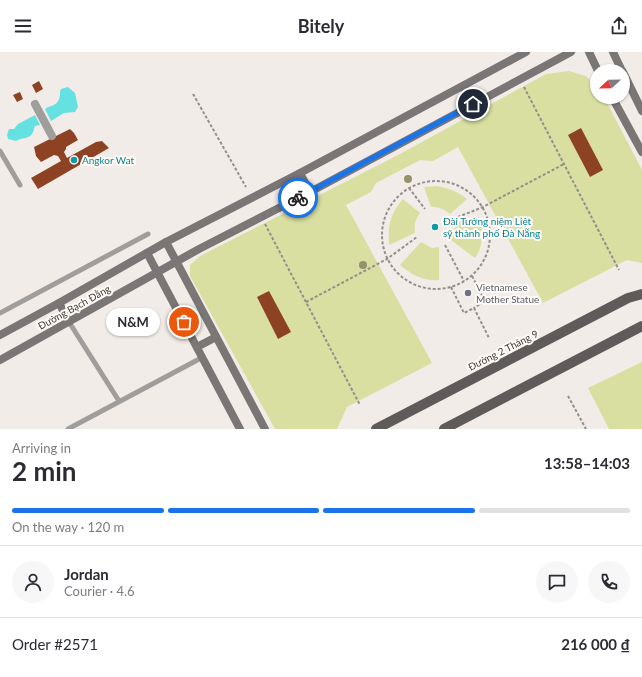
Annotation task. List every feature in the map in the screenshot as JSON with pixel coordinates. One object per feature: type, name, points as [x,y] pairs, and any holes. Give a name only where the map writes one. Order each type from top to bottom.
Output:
[{"type":"main road","name":"Đường Bạch Đằng","points":[[0,335],[166,242],[300,173],[526,52]]},
{"type":"main road","name":"Đường Bạch Đằng","points":[[0,360],[157,272],[571,52]]},
{"type":"main road","points":[[589,52],[595,64]]},
{"type":"main road","points":[[613,52],[619,64]]},
{"type":"main road","points":[[463,86],[473,104]]},
{"type":"main road","points":[[630,86],[642,110]]},
{"type":"main road","points":[[616,104],[642,152]]},
{"type":"main road","points":[[300,173],[310,192]]},
{"type":"main road","points":[[166,242],[265,429]]},
{"type":"main road","points":[[147,253],[240,429]]},
{"type":"main road","name":"Đường 2 Tháng 9","points":[[376,429],[628,298],[642,294]]},
{"type":"main road","points":[[59,303],[69,322]]},
{"type":"main road","points":[[444,429],[642,326]]},
{"type":"main road","points":[[197,347],[216,337]]},
{"type":"street","points":[[35,104],[52,136]]},
{"type":"lane","points":[[0,151],[20,185]]},
{"type":"lane","points":[[0,312],[148,234]]},
{"type":"lane","points":[[69,322],[119,401]]},
{"type":"lane","points":[[68,429],[202,357]]},
{"type":"path","points":[[522,83],[619,270]]},
{"type":"path","points":[[193,94],[246,187]]},
{"type":"path","points":[[453,219],[483,206],[564,164]]},
{"type":"path","points":[[430,180],[447,181],[463,188],[483,206],[490,231],[489,248],[482,263],[472,276],[458,285],[451,287],[442,289],[425,289],[410,283],[396,273],[387,259],[382,242],[382,225],[388,209],[398,195],[413,185],[430,180]]},
{"type":"path","points":[[409,188],[425,209]]},
{"type":"path","points":[[263,219],[360,405]]},
{"type":"path","points":[[306,302],[387,259],[417,237]]},
{"type":"path","points":[[445,245],[464,281]]},
{"type":"path","points":[[451,287],[464,312],[474,308],[486,301],[472,276]]},
{"type":"path","points":[[474,308],[489,338]]},
{"type":"path","points":[[568,396],[586,429]]},
{"type":"green space","points":[[569,71],[586,76],[590,80],[590,104],[608,104],[642,170],[642,263],[627,260],[543,303],[458,147],[433,161],[420,160],[376,183],[371,192],[346,205],[432,363],[347,407],[337,429],[275,429],[190,276],[190,265],[200,256],[400,154],[546,74]]},
{"type":"green space","points":[[436,186],[452,190],[467,199],[450,214],[436,207],[431,207],[424,187]]},
{"type":"green space","points":[[403,199],[420,213],[415,222],[415,233],[389,245],[391,220],[395,210]]},
{"type":"green space","points":[[479,217],[482,238],[480,248],[475,258],[451,240],[454,234],[455,222]]},
{"type":"green space","points":[[421,242],[432,248],[439,247],[439,280],[423,279],[400,265]]},
{"type":"green space","points":[[642,362],[642,429],[609,429],[588,388]]},
{"type":"water","points":[[68,87],[75,93],[78,107],[75,112],[64,113],[51,121],[45,109],[57,103],[60,98],[61,89]]},
{"type":"water","points":[[35,115],[40,125],[35,126],[32,135],[16,141],[8,139],[7,135],[9,129],[14,129],[18,124]]},
{"type":"building","points":[[39,81],[43,89],[36,93],[32,85]]},
{"type":"building","points":[[20,92],[23,99],[17,102],[13,95]]},
{"type":"building","points":[[581,128],[603,170],[590,177],[568,135]]},
{"type":"building","name":"Angkor Wat","points":[[70,129],[78,140],[66,147],[64,152],[67,158],[96,142],[102,141],[109,148],[38,189],[31,178],[61,161],[58,156],[54,155],[41,162],[36,156],[34,147]]},
{"type":"building","points":[[269,291],[291,332],[278,339],[257,297]]},
{"type":"way so far","points":[[184,322],[197,347],[216,337],[176,262],[298,198]]},
{"type":"place","name":"Angkor Wat","points":[[74,160]]},
{"type":"place","name":"Đài Tưởng niệm Liệt sỹ thành phố Đà Nẵng","points":[[435,227]]},
{"type":"place","name":"Vietnamese Mother Statue","points":[[468,293]]},
{"type":"place","name":"N&M","points":[[184,322]]},
{"type":"route","points":[[298,198],[473,104]]}]
